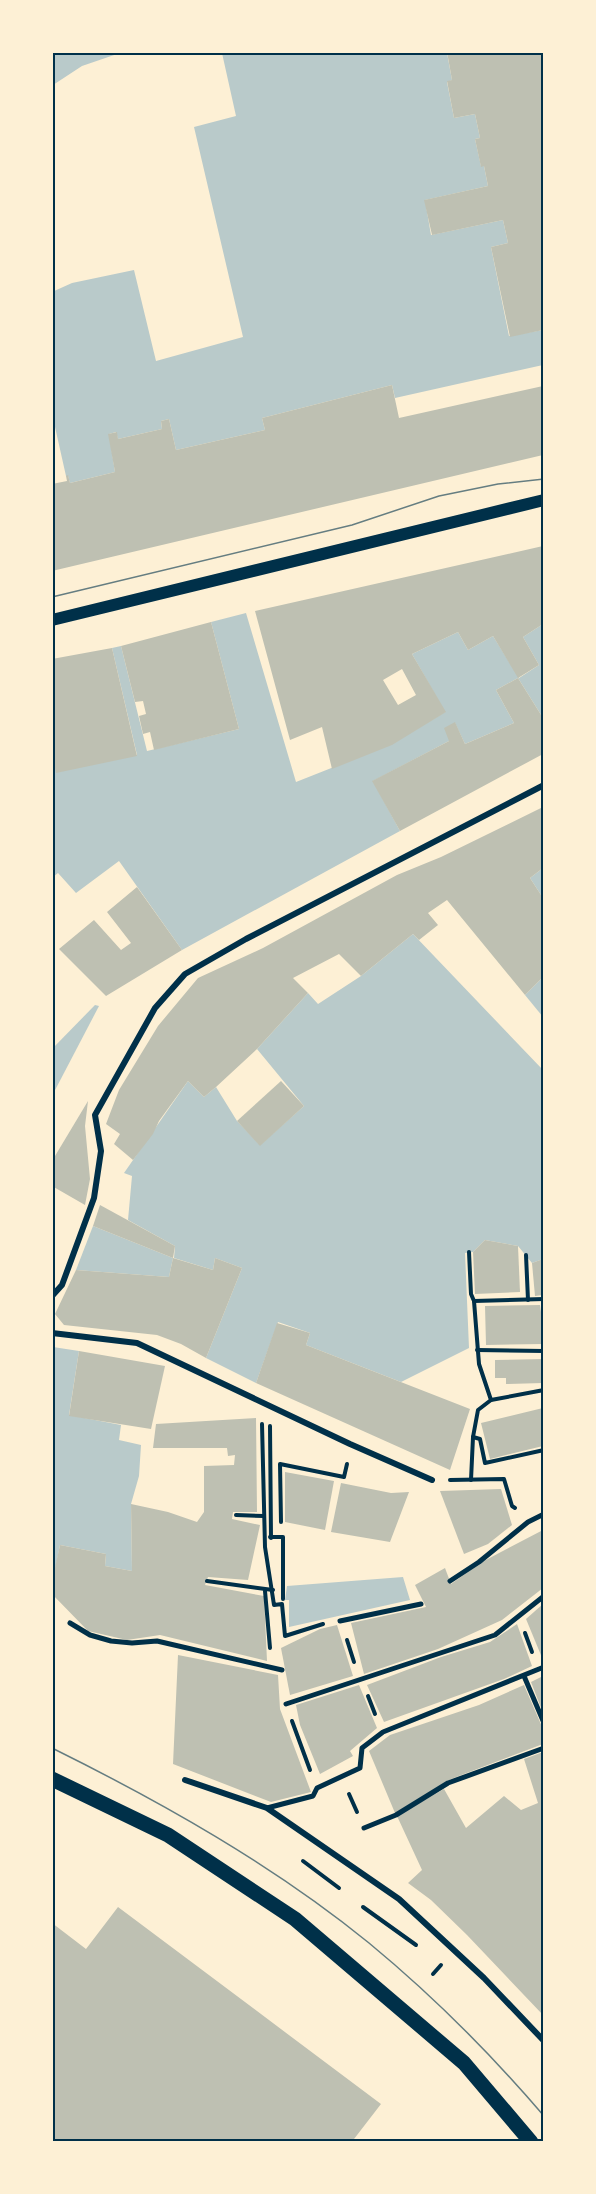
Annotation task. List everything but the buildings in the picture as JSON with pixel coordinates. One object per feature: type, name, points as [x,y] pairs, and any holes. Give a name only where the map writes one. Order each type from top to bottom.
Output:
[{"type":"main road","points":[[52,620],[543,500]]},
{"type":"main road","points":[[52,1779],[168,1835],[295,1919],[464,2063],[531,2142]]},
{"type":"street","points":[[52,1296],[62,1285],[94,1198],[101,1151],[95,1115],[155,1008],[185,974],[246,939],[543,785]]},
{"type":"street","points":[[52,1333],[137,1343],[310,1426],[432,1480]]},
{"type":"street","points":[[450,1581],[528,1522],[543,1514]]},
{"type":"street","points":[[285,1704],[495,1635],[543,1596]]},
{"type":"street","points":[[340,1621],[421,1604]]},
{"type":"street","points":[[70,1623],[90,1635],[111,1641],[132,1643],[157,1641],[282,1670]]},
{"type":"street","points":[[267,1808],[313,1796],[318,1788],[360,1768],[362,1748],[383,1732],[541,1668]]},
{"type":"street","points":[[524,1676],[543,1723]]},
{"type":"street","points":[[364,1828],[396,1815],[448,1784],[543,1748]]},
{"type":"street","points":[[185,1780],[267,1808],[399,1899],[484,1978],[543,2041]]},
{"type":"path","points":[[469,1252],[479,1364],[491,1400]]},
{"type":"path","points":[[525,1255],[528,1300]]},
{"type":"path","points":[[474,1302],[543,1299]]},
{"type":"path","points":[[477,1350],[543,1351]]},
{"type":"path","points":[[471,1480],[472,1444],[478,1410],[491,1400],[543,1390]]},
{"type":"path","points":[[262,1419],[265,1537],[274,1605],[282,1604],[285,1636],[318,1624],[340,1621]]},
{"type":"path","points":[[270,1419],[271,1535]]},
{"type":"path","points":[[473,1437],[480,1439],[485,1463],[543,1450]]},
{"type":"path","points":[[281,1522],[280,1464],[344,1477],[346,1470]]},
{"type":"path","points":[[432,1480],[504,1479],[512,1506],[528,1522]]},
{"type":"path","points":[[236,1515],[264,1516]]},
{"type":"path","points":[[265,1537],[271,1535],[283,1538],[283,1599]]},
{"type":"path","points":[[207,1581],[265,1591],[273,1590]]},
{"type":"path","points":[[265,1591],[272,1667]]},
{"type":"path","points":[[519,1617],[541,1668]]},
{"type":"path","points":[[285,1704],[318,1788]]},
{"type":"shaded area","points":[[52,53],[120,53],[82,66],[53,85]]},
{"type":"shaded area","points":[[222,53],[447,53],[452,80],[447,82],[454,118],[475,114],[480,138],[475,139],[488,186],[425,200],[431,235],[503,220],[508,243],[491,247],[509,336],[543,330],[543,365],[395,398],[392,385],[262,418],[265,430],[176,450],[169,419],[161,421],[162,429],[118,439],[116,432],[109,434],[115,472],[70,483],[66,476],[53,418],[52,292],[72,283],[134,270],[156,361],[243,337],[194,127],[236,116]]},
{"type":"shaded area","points":[[246,613],[296,782],[392,744],[445,712],[412,654],[458,632],[468,650],[493,636],[519,678],[539,665],[523,637],[543,624],[543,718],[518,678],[496,690],[514,723],[465,744],[455,723],[449,741],[373,781],[400,831],[182,950],[119,861],[76,893],[58,873],[53,877],[52,752],[137,755],[112,648],[121,646],[147,751],[239,729],[211,622]]},
{"type":"shaded area","points":[[543,868],[543,898],[530,878]]},
{"type":"shaded area","points":[[413,934],[543,1070],[543,1259],[532,1263],[518,1246],[485,1240],[473,1252],[465,1253],[469,1348],[401,1382],[306,1345],[310,1333],[278,1322],[256,1383],[206,1358],[242,1268],[215,1258],[213,1270],[174,1258],[175,1246],[128,1220],[132,1176],[124,1173],[188,1081],[204,1097],[216,1087],[237,1121],[260,1145],[304,1106],[257,1049],[308,993],[318,1004],[361,976]]},
{"type":"shaded area","points":[[543,977],[543,1017],[525,995]]},
{"type":"shaded area","points":[[95,1005],[99,1006],[53,1094],[53,1048]]},
{"type":"shaded area","points":[[93,1226],[173,1258],[169,1277],[76,1270]]},
{"type":"shaded area","points":[[53,1347],[79,1351],[69,1415],[121,1425],[119,1440],[141,1445],[139,1476],[131,1504],[132,1571],[105,1566],[106,1554],[60,1545],[53,1581]]},
{"type":"shaded area","points":[[403,1577],[410,1600],[289,1627],[289,1600],[285,1600],[287,1586]]},
{"type":"tram line","points":[[52,597],[352,525],[439,496],[498,484],[544,479]]},
{"type":"tram line","points":[[52,1748],[176,1813],[295,1887],[332,1914],[369,1943],[438,2004],[503,2070],[544,2116]]}]
